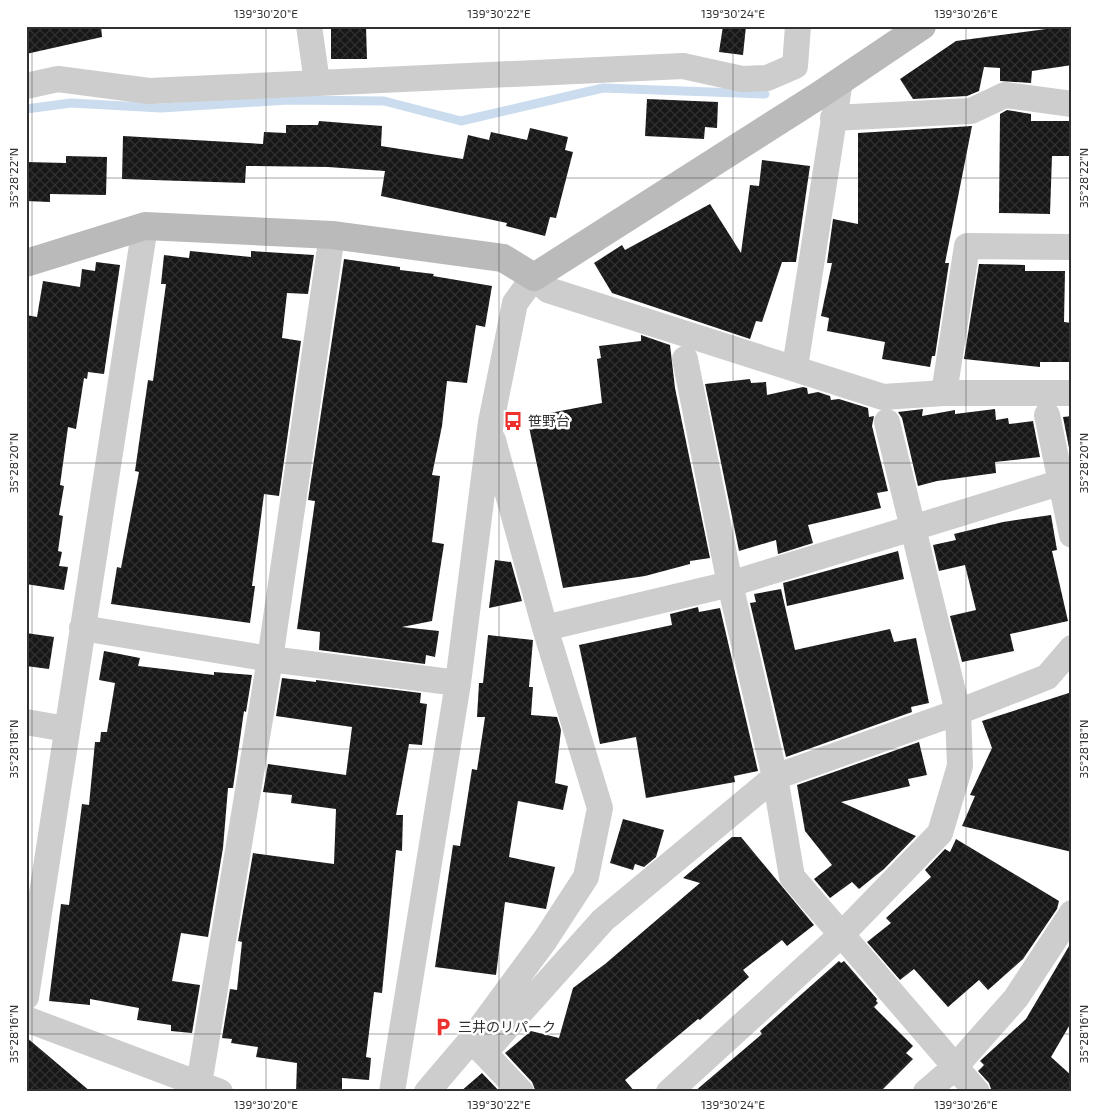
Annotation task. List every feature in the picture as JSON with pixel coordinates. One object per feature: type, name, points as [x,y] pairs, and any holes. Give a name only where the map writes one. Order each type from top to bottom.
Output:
[{"type":"street","points":[[310,26],[317,82]]},
{"type":"street","points":[[795,66],[798,26]]},
{"type":"street","points":[[392,1092],[458,683],[490,429],[515,303],[534,277],[829,89],[922,26]]},
{"type":"street","points":[[26,86],[58,79],[149,91],[683,66],[742,79],[767,78],[795,66]]},
{"type":"street","points":[[795,66],[829,89],[833,118],[795,367]]},
{"type":"street","points":[[833,118],[971,111],[1005,95],[1072,104]]},
{"type":"street","points":[[26,997],[66,728],[146,226]]},
{"type":"street","points":[[26,263],[146,226],[332,236],[503,258],[534,277],[548,290],[680,333],[795,367],[883,397],[944,393],[1072,393]]},
{"type":"street","points":[[26,1019],[204,1089],[332,236]]},
{"type":"street","points":[[944,393],[967,246],[1072,247]]},
{"type":"street","points":[[685,359],[730,584],[775,777],[792,877],[977,1092]]},
{"type":"street","points":[[1047,415],[1067,481],[1072,536]]},
{"type":"street","points":[[669,1092],[842,934],[940,833],[960,766],[958,712],[887,422]]},
{"type":"street","points":[[478,1046],[586,878],[600,808],[545,628],[490,429]]},
{"type":"street","points":[[545,628],[730,584],[1067,481]]},
{"type":"street","points":[[82,628],[270,659],[458,683]]},
{"type":"street","points":[[426,1092],[478,1046],[604,920],[775,777],[958,712],[1047,677],[1072,648]]},
{"type":"street","points":[[26,722],[66,728]]},
{"type":"street","points":[[926,1092],[955,1066],[1016,998],[1072,913]]},
{"type":"street","points":[[478,1046],[521,1092]]},
{"type":"building","points":[[26,26],[101,26],[102,37],[26,54]]},
{"type":"building","points":[[331,26],[366,26],[367,59],[331,59]]},
{"type":"building","points":[[723,26],[746,26],[743,55],[719,52]]},
{"type":"building","points":[[1069,26],[1072,65],[1032,71],[1031,83],[1000,81],[1000,68],[984,67],[979,91],[967,96],[913,99],[900,79],[956,41]]},
{"type":"building","points":[[647,99],[718,102],[717,128],[705,127],[704,139],[645,136]]},
{"type":"building","points":[[1007,110],[1031,114],[1031,121],[1072,121],[1072,156],[1052,156],[1050,214],[999,213],[1000,114]]},
{"type":"building","points":[[319,121],[382,126],[381,146],[463,159],[468,135],[489,140],[491,132],[527,140],[530,128],[568,137],[565,150],[573,152],[556,218],[550,217],[545,236],[506,226],[507,223],[381,196],[385,171],[328,167],[246,166],[245,183],[122,179],[123,136],[263,144],[264,132],[286,133],[286,125],[318,125]]},
{"type":"building","points":[[972,126],[945,263],[949,263],[935,356],[932,356],[930,367],[882,359],[885,342],[827,331],[829,318],[821,316],[832,263],[827,263],[833,219],[858,224],[858,133]]},
{"type":"building","points":[[66,156],[107,157],[106,195],[50,194],[50,202],[26,201],[26,162],[66,163]]},
{"type":"building","points":[[762,160],[810,166],[796,262],[782,262],[762,322],[756,321],[750,339],[612,293],[594,263],[622,245],[625,250],[710,204],[741,253],[750,185],[759,186]]},
{"type":"building","points":[[190,251],[251,257],[251,251],[314,255],[308,294],[287,293],[282,338],[301,341],[279,496],[264,494],[252,586],[255,586],[250,623],[111,604],[117,567],[121,568],[139,472],[135,471],[148,380],[153,381],[166,284],[161,284],[164,255],[189,258]]},
{"type":"building","points":[[344,259],[400,267],[400,270],[434,274],[433,276],[492,286],[485,327],[476,325],[467,383],[447,381],[442,426],[432,475],[440,476],[432,542],[444,544],[432,621],[402,627],[439,631],[435,657],[426,655],[425,664],[319,650],[320,632],[297,629],[315,501],[308,500]]},
{"type":"building","points":[[96,262],[120,265],[104,374],[88,372],[87,379],[84,378],[76,429],[68,427],[60,485],[64,486],[59,515],[63,516],[58,551],[62,552],[59,566],[68,567],[64,590],[26,584],[26,315],[37,317],[43,281],[80,287],[82,269],[95,271]]},
{"type":"building","points":[[979,264],[1025,265],[1025,271],[1065,271],[1064,322],[1072,323],[1072,362],[1040,362],[1040,367],[964,359]]},
{"type":"building","points":[[641,335],[670,345],[675,388],[710,558],[690,561],[690,564],[645,576],[563,588],[529,427],[535,425],[534,416],[602,403],[597,359],[601,358],[599,346],[641,341]]},
{"type":"building","points":[[750,379],[751,383],[766,382],[767,395],[803,387],[807,388],[808,394],[818,392],[830,396],[831,400],[839,399],[868,408],[869,417],[874,416],[872,426],[888,491],[877,493],[881,508],[808,525],[813,543],[778,554],[776,540],[739,551],[705,384]]},
{"type":"building","points":[[923,409],[922,416],[955,410],[955,414],[995,409],[996,420],[1008,418],[1009,424],[1033,421],[1040,457],[995,462],[996,473],[937,481],[918,486],[902,418],[898,412]]},
{"type":"building","points":[[1072,416],[1072,453],[1070,453],[1063,417]]},
{"type":"building","points":[[1051,515],[1057,550],[1052,551],[1068,621],[1010,634],[1014,651],[962,662],[950,616],[976,610],[965,565],[939,571],[933,545],[956,540],[954,534],[1003,522]]},
{"type":"building","points":[[898,551],[904,579],[787,606],[783,583]]},
{"type":"building","points":[[495,560],[511,562],[522,601],[489,608]]},
{"type":"building","points":[[781,589],[795,650],[890,629],[894,642],[916,638],[929,703],[911,707],[912,712],[786,757],[750,603],[756,602],[754,594]]},
{"type":"building","points":[[698,607],[699,612],[720,608],[758,771],[734,776],[735,782],[646,798],[636,737],[600,744],[579,645],[672,625],[670,614]]},
{"type":"building","points":[[26,633],[54,637],[49,669],[26,666]]},
{"type":"building","points":[[488,635],[533,640],[529,687],[533,687],[531,715],[557,717],[561,730],[555,783],[568,786],[563,810],[518,801],[509,857],[555,867],[546,909],[505,902],[496,975],[435,967],[453,845],[460,846],[472,769],[477,770],[485,717],[477,717],[479,683],[483,683]]},
{"type":"building","points":[[104,651],[140,658],[138,666],[214,675],[214,672],[252,675],[246,712],[244,711],[233,788],[228,788],[223,848],[208,937],[181,933],[172,981],[200,985],[192,1033],[171,1031],[171,1025],[137,1020],[139,1008],[90,999],[90,1005],[49,1001],[61,904],[69,905],[82,804],[89,805],[95,742],[100,742],[101,732],[107,732],[115,683],[99,680]]},
{"type":"building","points":[[282,678],[316,682],[316,680],[421,693],[420,703],[427,704],[422,745],[409,744],[396,815],[403,815],[402,851],[396,850],[382,993],[374,992],[366,1057],[371,1058],[369,1080],[342,1078],[342,1092],[296,1092],[297,1063],[256,1057],[258,1047],[231,1043],[232,1039],[222,1038],[230,989],[237,990],[242,942],[238,941],[253,853],[334,864],[336,809],[291,803],[292,795],[263,792],[268,764],[346,775],[352,727],[276,716]]},
{"type":"building","points":[[1072,692],[1072,852],[962,826],[975,796],[970,795],[992,748],[982,721]]},
{"type":"building","points":[[919,742],[927,775],[908,779],[910,786],[841,802],[916,836],[884,869],[859,889],[852,882],[830,898],[814,879],[832,865],[805,831],[797,785]]},
{"type":"building","points":[[623,819],[664,830],[656,857],[644,867],[635,864],[633,870],[610,863]]},
{"type":"building","points":[[732,837],[741,837],[814,925],[787,946],[782,940],[743,970],[749,977],[700,1020],[698,1019],[625,1080],[635,1092],[536,1092],[532,1082],[505,1053],[531,1031],[559,1038],[573,988],[605,964],[700,883],[683,878]]},
{"type":"building","points":[[956,839],[1059,901],[1057,909],[1023,959],[988,990],[979,980],[948,1007],[914,969],[900,980],[867,942],[891,923],[886,918],[931,877],[925,870],[945,849],[950,852]]},
{"type":"building","points":[[1072,941],[1072,1021],[1051,1057],[1072,1076],[1072,1092],[992,1092],[989,1083],[978,1071],[984,1065],[980,1061],[1026,1019]]},
{"type":"building","points":[[839,961],[841,963],[844,961],[877,999],[878,1003],[874,1007],[913,1046],[906,1053],[913,1059],[880,1092],[694,1092],[762,1034],[760,1031]]},
{"type":"building","points":[[26,1037],[91,1092],[26,1092]]},
{"type":"building","points":[[482,1073],[500,1092],[460,1092]]},
{"type":"waterway","points":[[26,109],[71,103],[161,108],[288,100],[384,101],[461,121],[603,88],[765,94]]},
{"type":"place","name":"笹野台","points":[[513,421]]},
{"type":"place","name":"三井のリパーク","points":[[443,1027]]}]
